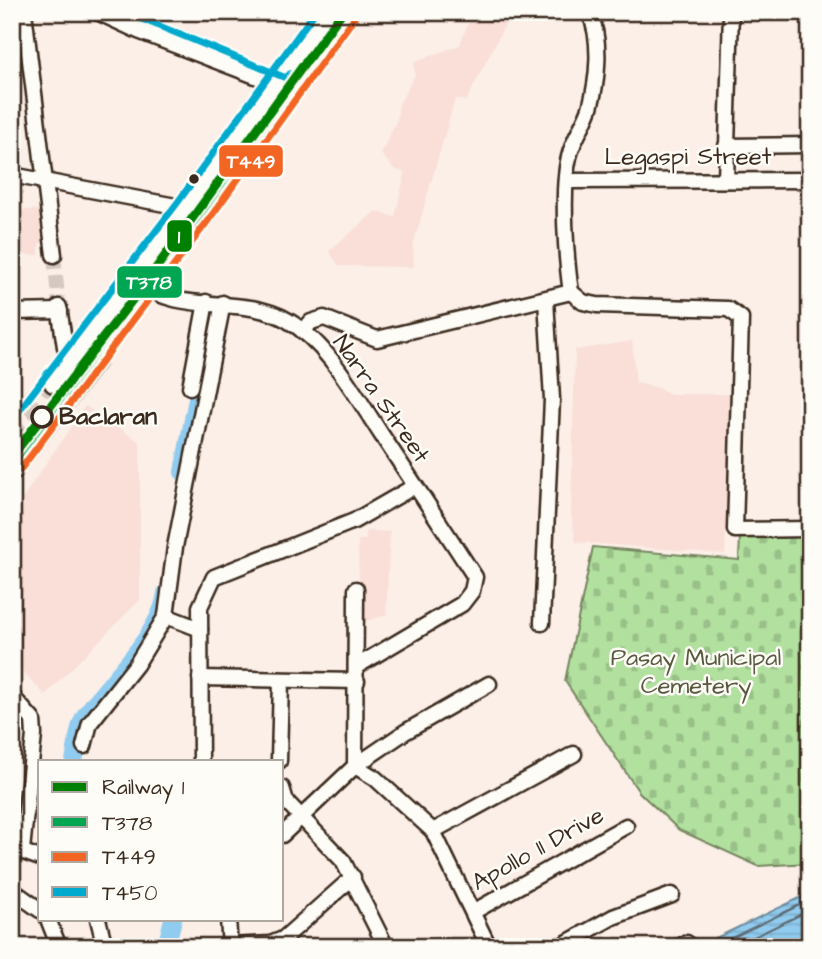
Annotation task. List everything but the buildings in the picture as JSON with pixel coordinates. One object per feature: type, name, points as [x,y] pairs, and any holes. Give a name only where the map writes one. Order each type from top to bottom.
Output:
[{"type":"main road","points":[[54,383],[81,361],[170,242],[284,87],[328,12]]},
{"type":"main road","points":[[170,242],[186,208],[345,12]]},
{"type":"street","points":[[24,12],[54,255]]},
{"type":"street","points":[[97,12],[138,31],[284,87]]},
{"type":"street","points":[[589,12],[596,29],[597,60],[590,107],[568,158],[571,292],[583,302],[597,305],[728,309],[737,312],[741,318],[735,530],[810,529]]},
{"type":"street","points":[[726,180],[731,12]]},
{"type":"street","points":[[726,146],[810,145]]},
{"type":"street","points":[[12,175],[186,208]]},
{"type":"street","name":"Legaspi Street","points":[[567,181],[810,180]]},
{"type":"street","name":"Narra Street","points":[[139,282],[168,297],[251,306],[286,319],[303,331],[336,368],[475,577],[472,591],[462,604],[357,666]]},
{"type":"street","points":[[303,331],[311,322],[324,318],[377,339],[571,292]]},
{"type":"street","points":[[542,623],[547,448],[552,399],[546,300]]},
{"type":"street","points":[[190,387],[206,302]]},
{"type":"street","points":[[84,746],[90,723],[136,665],[166,616],[174,547],[223,303]]},
{"type":"street","points":[[12,312],[59,309],[65,347],[81,361]]},
{"type":"street","points":[[201,760],[200,607],[214,577],[354,521],[415,485]]},
{"type":"street","points":[[355,766],[356,589]]},
{"type":"street","points":[[166,616],[200,629]]},
{"type":"street","points":[[200,678],[357,681]]},
{"type":"street","points":[[279,760],[281,680]]},
{"type":"street","points":[[284,833],[355,766],[405,732],[489,684]]},
{"type":"street","points":[[12,696],[33,720],[34,735],[17,849],[38,857]]},
{"type":"street","points":[[433,831],[575,754]]},
{"type":"street","points":[[355,766],[375,778],[433,831],[489,947]]},
{"type":"street","points":[[284,794],[286,801],[300,817],[343,861],[386,947]]},
{"type":"street","name":"Apollo 11 Drive","points":[[473,912],[626,826]]},
{"type":"street","points":[[228,920],[230,947],[270,944],[283,939],[353,877]]},
{"type":"street","points":[[12,890],[38,909]]},
{"type":"street","points":[[559,947],[613,917],[672,895]]},
{"type":"street","points":[[48,920],[59,947]]},
{"type":"street","points":[[98,920],[105,947]]},
{"type":"shaded area","points":[[472,12],[511,13],[466,101],[455,99],[413,245],[414,267],[339,266],[329,251],[376,211],[395,217],[405,173],[393,168],[381,154],[397,119],[399,104],[415,75],[414,62],[460,45]]},
{"type":"shaded area","points":[[12,210],[45,210],[46,243],[39,243],[39,255],[12,255]]},
{"type":"shaded area","points":[[632,341],[636,383],[656,387],[669,394],[731,394],[725,554],[576,542],[571,514],[575,350]]},
{"type":"shaded area","points":[[85,406],[140,442],[140,600],[45,695],[12,660],[12,514]]},
{"type":"shaded area","points":[[366,531],[390,532],[386,615],[360,623],[358,540],[366,540]]},
{"type":"green space","name":"Pasay Municipal Cemetery","points":[[810,535],[810,863],[758,866],[679,830],[639,792],[565,681],[593,547],[739,560],[740,536]]},
{"type":"water","points":[[810,893],[810,940],[796,947],[697,947]]},
{"type":"waterway","points":[[183,472],[215,305]]},
{"type":"waterway","points":[[74,760],[83,719],[145,641],[155,625],[166,593]]},
{"type":"waterway","points":[[166,947],[173,920]]},
{"type":"tunnel","points":[[54,255],[59,307]]},
{"type":"tunnel","points":[[12,464],[88,365]]},
{"type":"tunnel","points":[[12,438],[54,383]]},
{"type":"tram line","points":[[12,488],[105,366],[136,294]]},
{"type":"rail line","name":"1","points":[[12,456],[146,282],[342,12]]},
{"type":"transit line","name":"T450","points":[[125,12],[286,78],[290,74]]},
{"type":"transit line","name":"T450","points":[[12,420],[178,202],[315,12]]},
{"type":"transit line","name":"T378","points":[[12,464],[199,216],[345,12]]},
{"type":"transit line","name":"T449","points":[[20,470],[207,222],[354,18]]},
{"type":"place","name":"Baclaran","points":[[42,417]]}]
